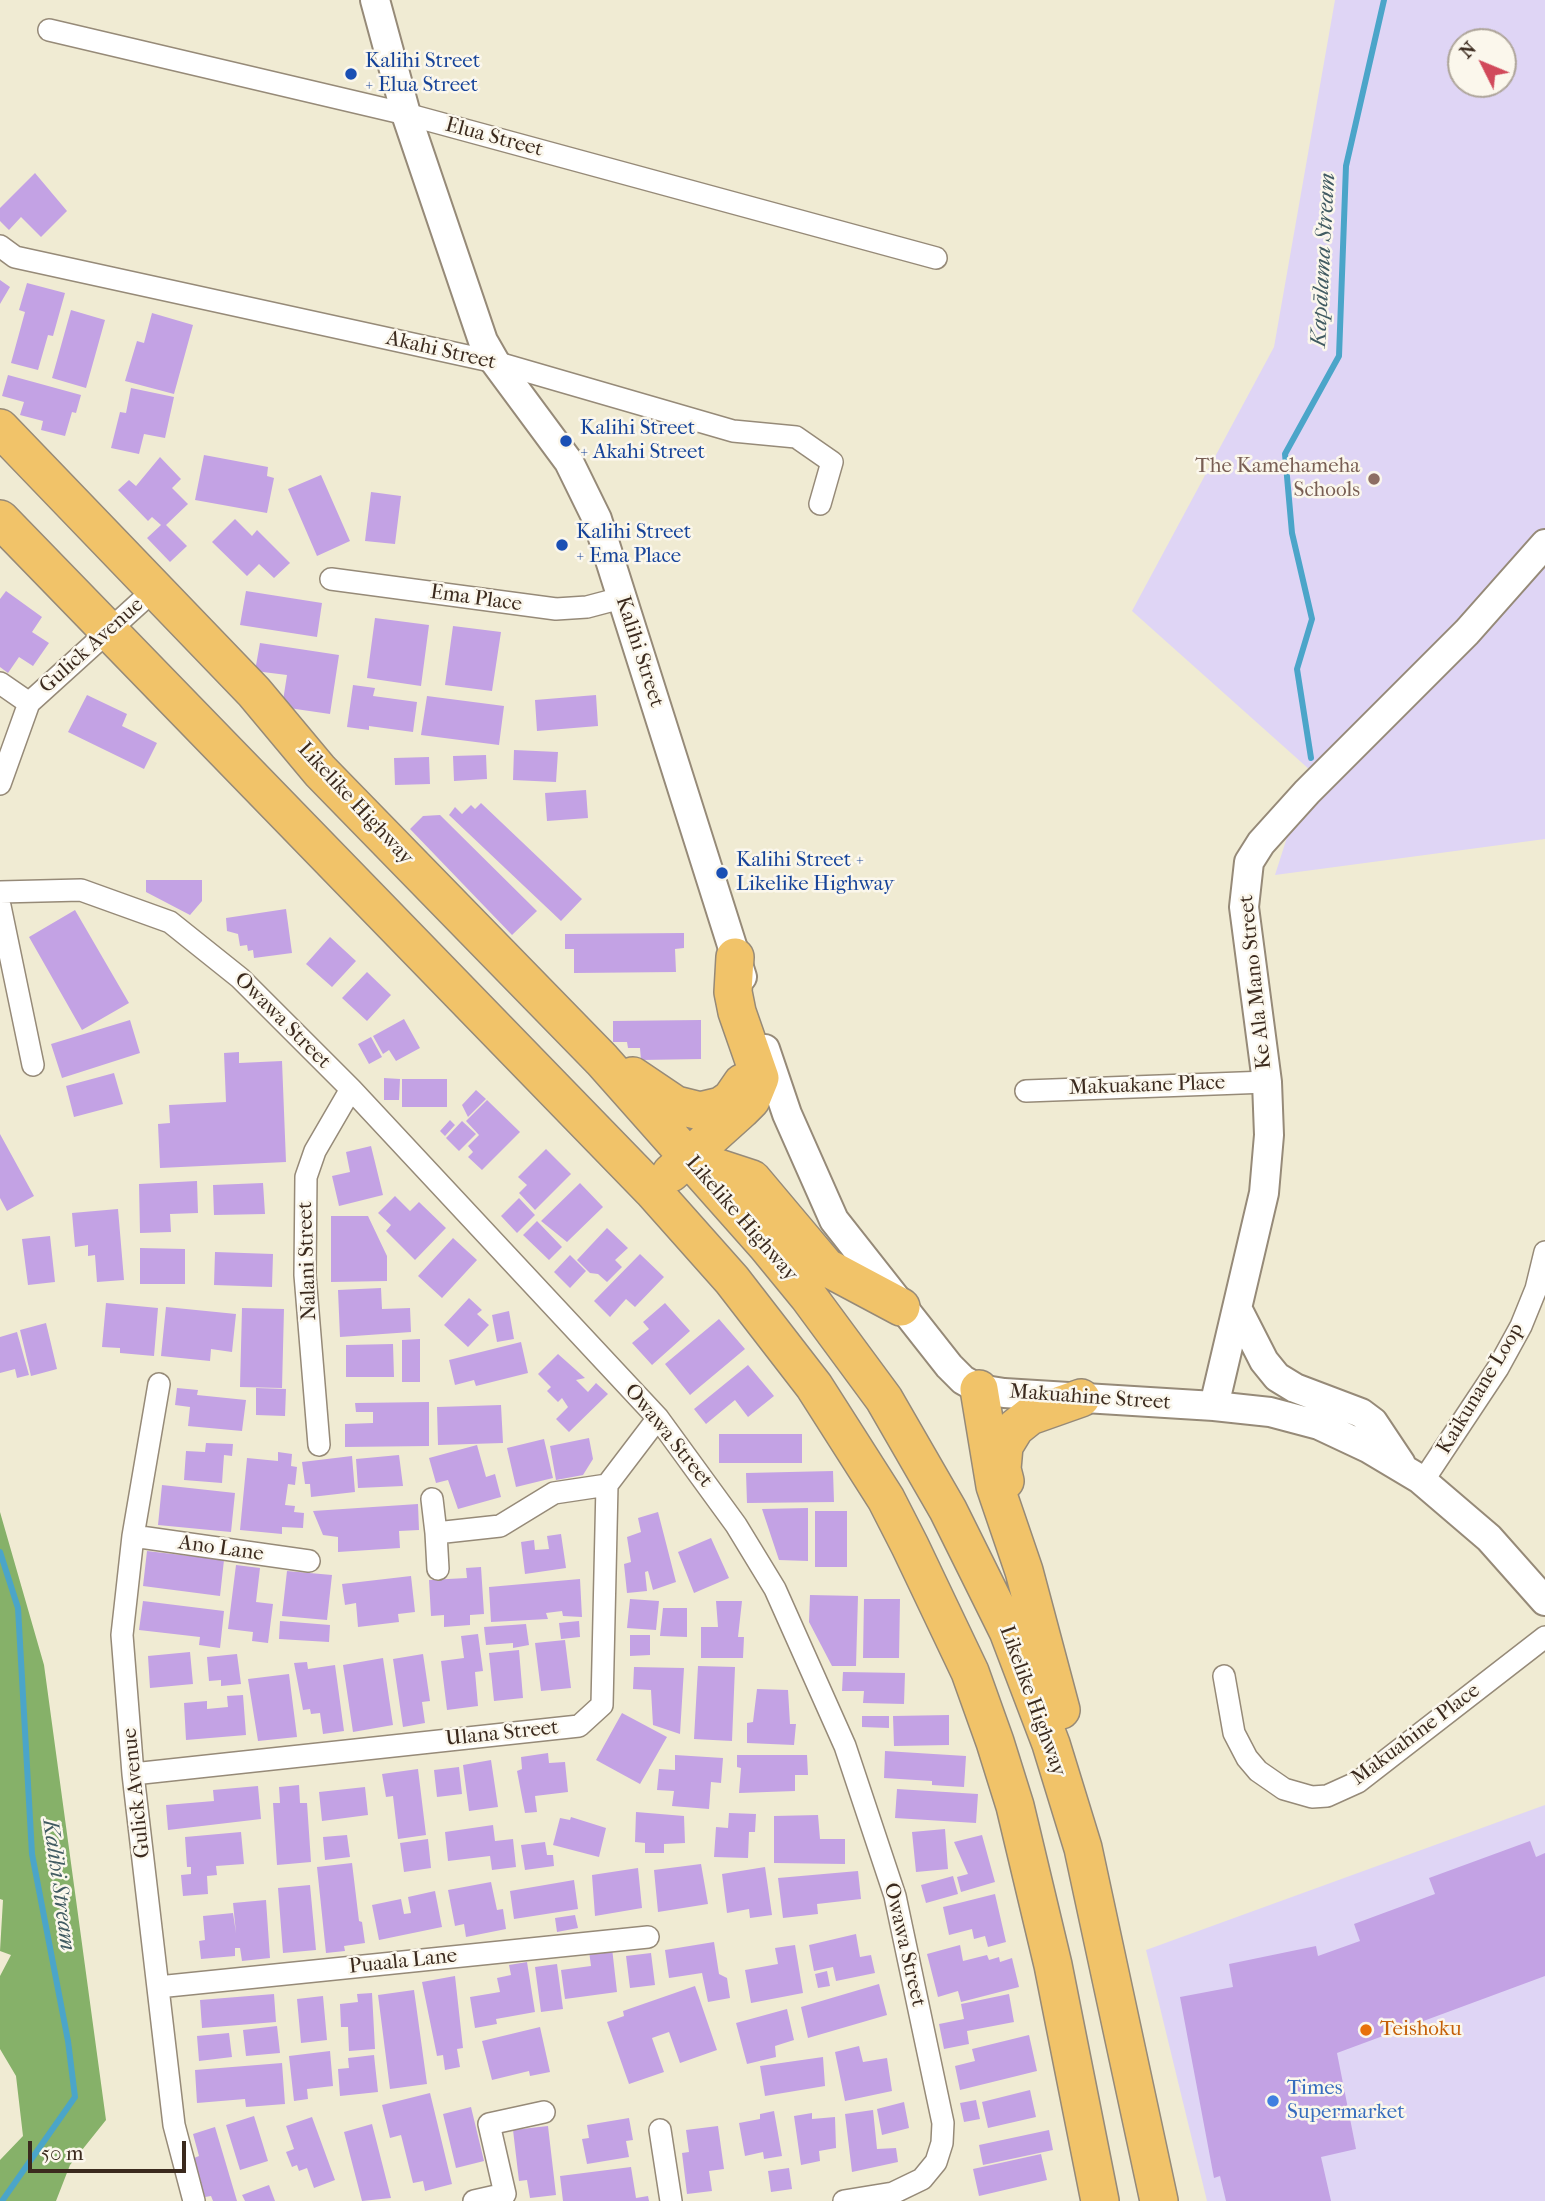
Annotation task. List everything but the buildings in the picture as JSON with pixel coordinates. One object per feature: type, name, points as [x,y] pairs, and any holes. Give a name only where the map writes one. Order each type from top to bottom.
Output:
[{"type":"highway","name":"Likelike Highway","points":[[0,428],[254,692],[320,771],[602,1060],[808,1296],[884,1399],[915,1450],[1008,1631],[1051,1744],[1083,1848],[1159,2201]]},
{"type":"highway","points":[[0,519],[652,1190],[732,1280],[814,1386],[886,1499],[970,1672],[1015,1806],[1053,1965],[1100,2201]]},
{"type":"highway","points":[[602,1060],[650,1085],[676,1105],[700,1111],[721,1106],[742,1085],[733,992],[735,957]]},
{"type":"highway","points":[[652,1190],[729,1122],[751,1100],[756,1090],[760,1078],[737,1012]]},
{"type":"highway","points":[[687,1157],[752,1179],[826,1267],[901,1307]]},
{"type":"highway","points":[[979,1389],[995,1486],[1024,1571],[1082,1799],[1083,1848]]},
{"type":"highway","points":[[1024,1571],[1022,1546],[1002,1469],[1004,1446],[1015,1428],[1030,1416],[1081,1398]]},
{"type":"street","name":"Kalihi Street","points":[[375,0],[406,114],[475,321],[495,362],[580,480],[597,519],[765,1048]]},
{"type":"street","name":"Elua Street","points":[[49,30],[406,114],[936,258]]},
{"type":"street","name":"Akahi Street","points":[[0,246],[15,257],[495,362],[733,431],[796,436],[832,462],[820,504]]},
{"type":"street","name":"Ke Ala Mano Street","points":[[1214,1406],[1264,1193],[1269,1135],[1267,1082],[1244,907],[1249,862],[1261,842],[1307,792],[1467,632],[1545,544]]},
{"type":"street","name":"Ema Place","points":[[331,579],[556,609],[587,607],[621,598]]},
{"type":"street","name":"Gulick Avenue","points":[[0,783],[29,703],[156,588]]},
{"type":"street","points":[[0,683],[29,703]]},
{"type":"street","name":"Owawa Street","points":[[0,892],[81,890],[170,922],[240,978],[351,1089],[658,1418],[736,1525],[775,1589],[845,1746],[895,1896],[943,2123],[943,2143],[936,2162],[922,2179],[893,2193],[844,2201]]},
{"type":"street","points":[[0,906],[33,1065]]},
{"type":"street","name":"Makuahine Street","points":[[765,1048],[787,1114],[823,1201],[847,1238],[948,1366],[979,1389],[1214,1406],[1270,1412],[1319,1425],[1414,1476],[1489,1538],[1545,1601]]},
{"type":"street","name":"Makuakane Place","points":[[1026,1090],[1267,1082]]},
{"type":"street","name":"Nalani Street","points":[[319,1445],[305,1275],[306,1177],[315,1152],[351,1089]]},
{"type":"street","name":"Kaikunane Loop","points":[[1414,1476],[1498,1368],[1521,1326],[1536,1289],[1545,1252]]},
{"type":"street","points":[[1238,1310],[1264,1361],[1277,1377],[1295,1388],[1361,1413],[1373,1422],[1414,1476]]},
{"type":"street","name":"Gulick Avenue","points":[[159,1384],[133,1536],[122,1635],[133,1774],[173,2125],[194,2201]]},
{"type":"street","points":[[436,1533],[500,1526],[554,1493],[607,1485],[658,1418]]},
{"type":"street","name":"Ulana Street","points":[[133,1774],[579,1726],[602,1705],[607,1485]]},
{"type":"street","points":[[432,1499],[438,1569]]},
{"type":"street","name":"Ano Lane","points":[[133,1536],[309,1561]]},
{"type":"street","name":"Makuahine Place","points":[[1224,1675],[1232,1725],[1247,1758],[1264,1776],[1284,1789],[1312,1797],[1327,1796],[1358,1782],[1545,1637]]},
{"type":"street","name":"Puaala Lane","points":[[159,1987],[648,1937]]},
{"type":"street","points":[[474,2201],[505,2194],[489,2124],[544,2112]]},
{"type":"street","points":[[660,2130],[671,2201]]},
{"type":"shaded area","name":"The Kamehameha Schools","points":[[1335,0],[1545,0],[1545,839],[1275,875],[1289,831],[1329,787],[1132,611],[1274,347]]},
{"type":"shaded area","points":[[1545,1805],[1545,2201],[1207,2201],[1146,1950]]},
{"type":"green space","points":[[0,1512],[44,1665],[106,2120],[70,2165],[56,2201],[0,2201],[0,2160],[23,2136],[16,2076],[0,2049],[0,1976],[11,1955],[0,1951],[3,1900],[0,1899]]},
{"type":"waterway","name":"Kapālama Stream","points":[[1311,758],[1297,669],[1312,619],[1292,533],[1285,454],[1339,356],[1346,166],[1384,0]]},
{"type":"waterway","name":"Kalihi Stream","points":[[0,1552],[18,1608],[32,1854],[68,2041],[75,2097],[2,2201]]},
{"type":"place","name":"Kalihi Street + Elua Street","points":[[351,74]]},
{"type":"place","name":"Kalihi Street + Akahi Street","points":[[566,441]]},
{"type":"place","name":"The Kamehameha Schools","points":[[1374,479]]},
{"type":"place","name":"Kalihi Street + Ema Place","points":[[562,545]]},
{"type":"place","name":"Kalihi Street + Likelike Highway","points":[[722,873]]},
{"type":"place","name":"Teishoku","points":[[1366,2030]]},
{"type":"place","name":"Times Supermarket","points":[[1273,2101]]}]
